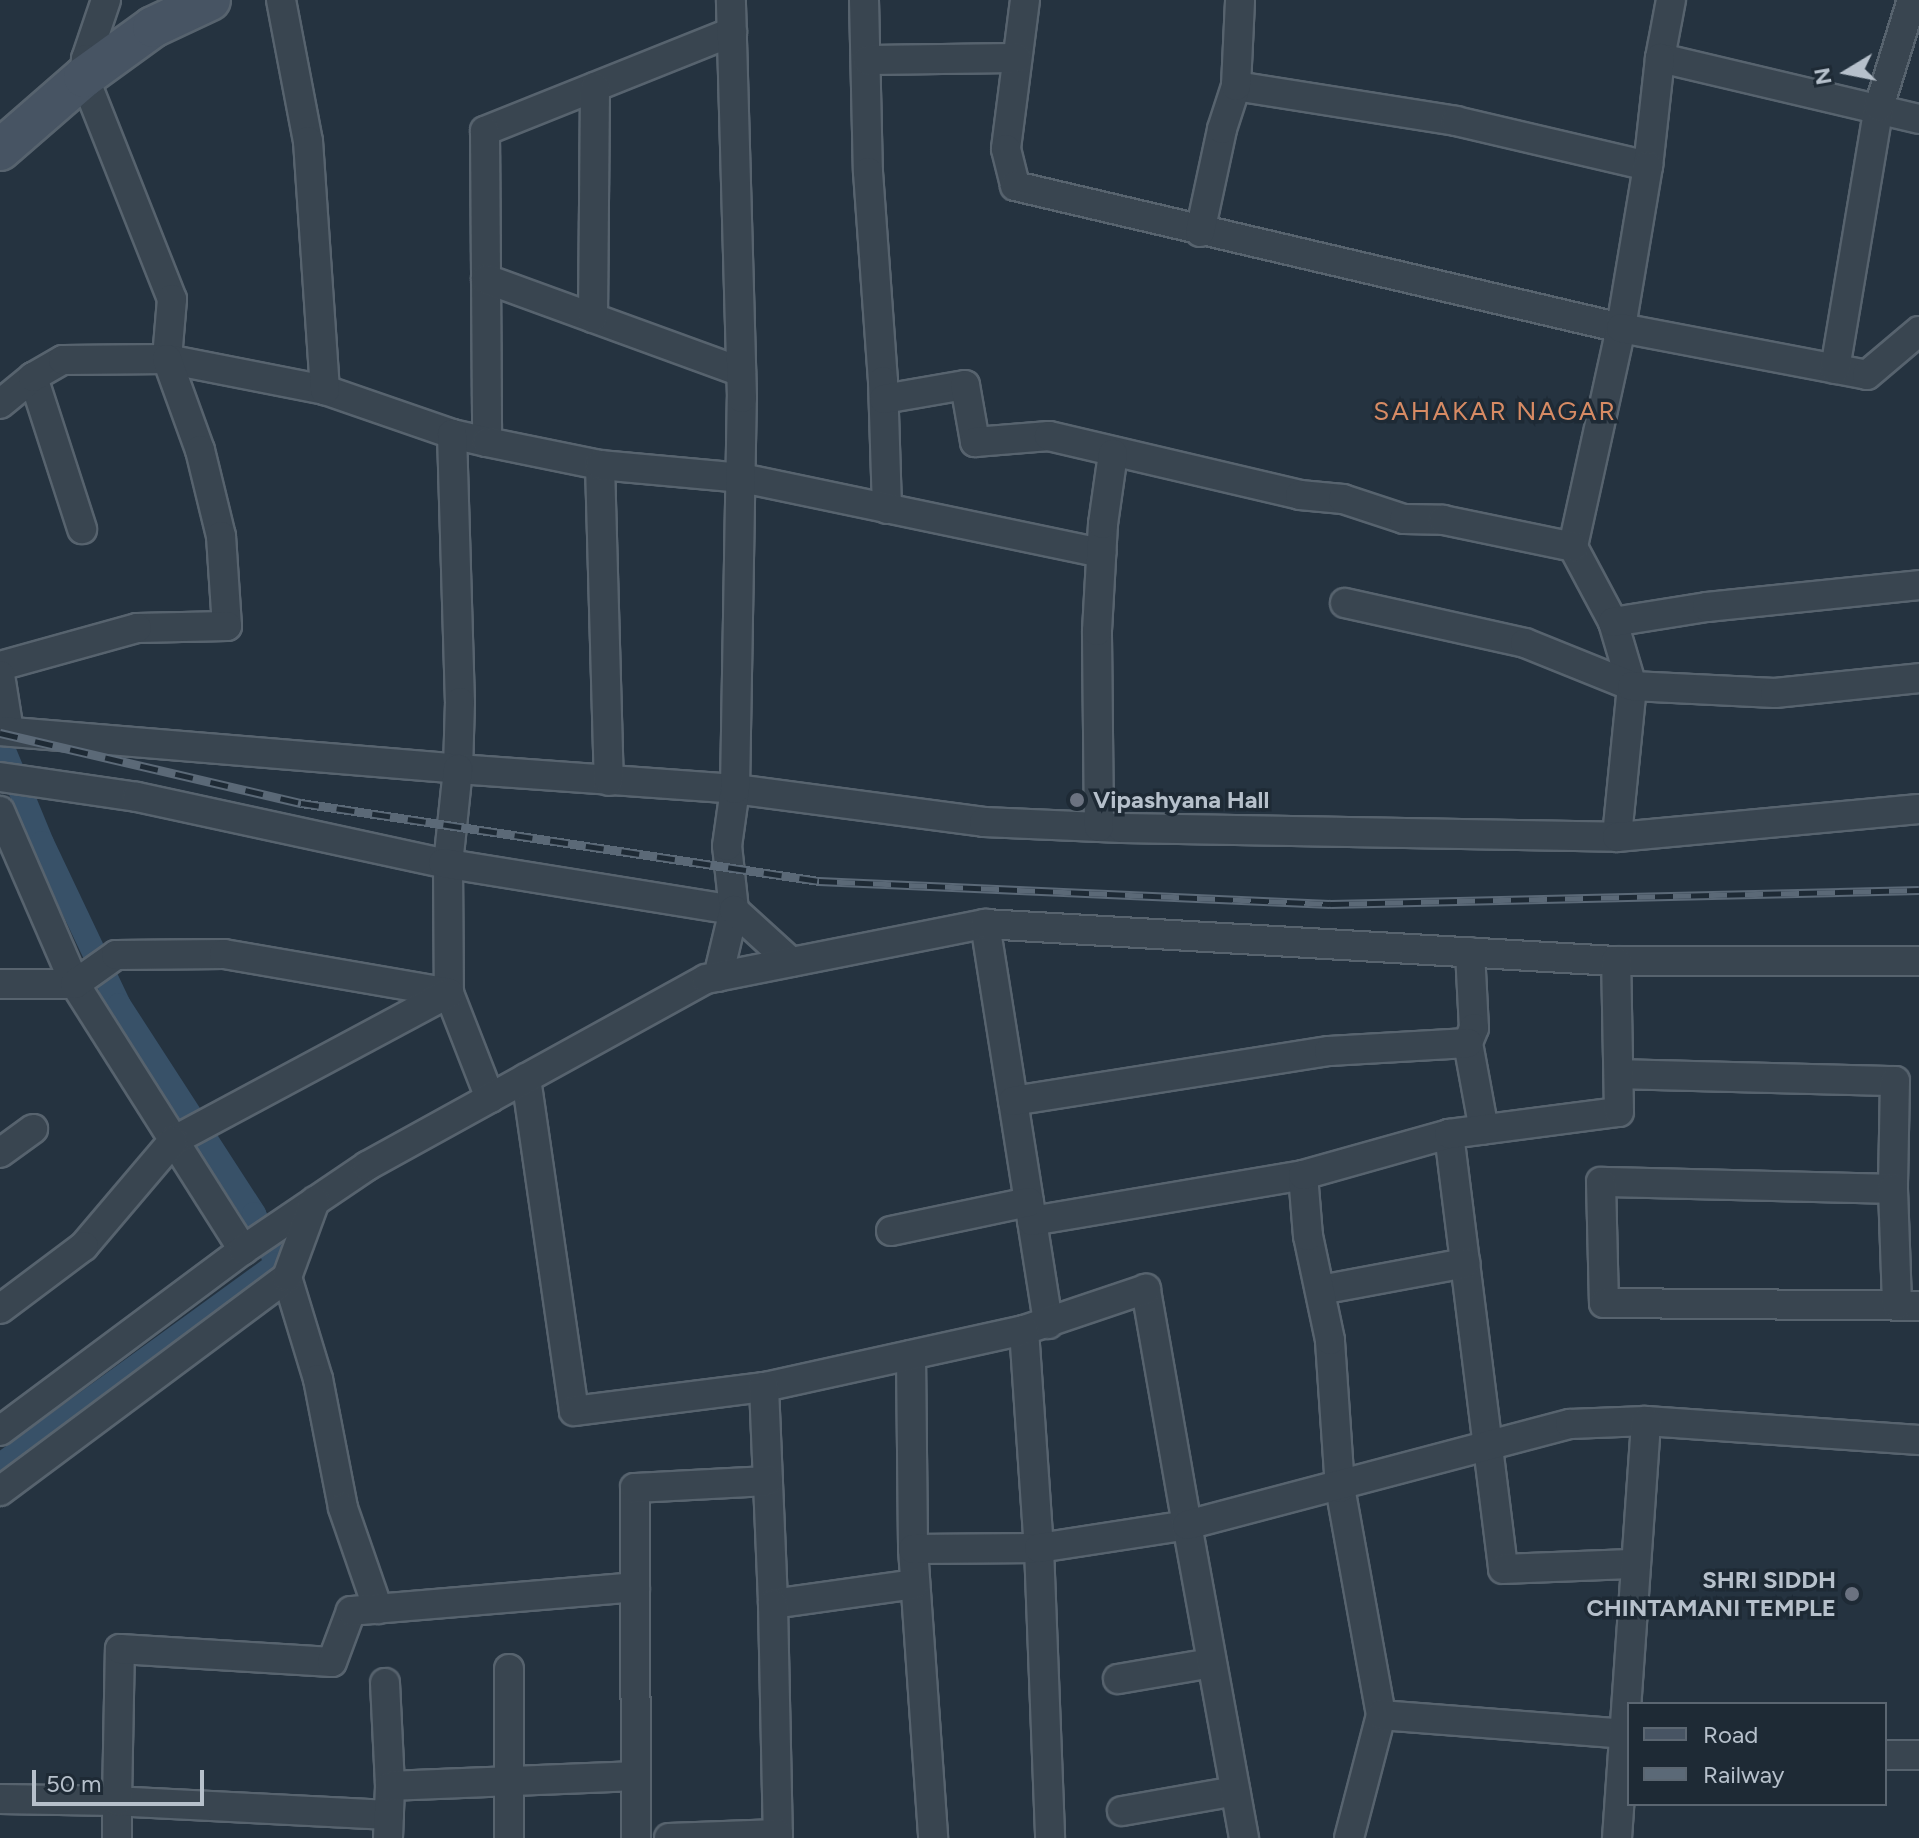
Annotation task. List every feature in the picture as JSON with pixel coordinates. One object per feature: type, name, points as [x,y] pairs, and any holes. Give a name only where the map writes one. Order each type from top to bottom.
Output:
[{"type":"street","points":[[0,666],[137,628],[227,626],[221,536],[200,450],[167,359],[172,299],[84,77],[86,59],[106,0]]},
{"type":"street","points":[[4,142],[84,77],[153,27],[210,0]]},
{"type":"street","points":[[281,0],[308,141],[325,390]]},
{"type":"street","points":[[718,977],[734,910],[727,846],[735,789],[742,478],[731,0]]},
{"type":"street","points":[[864,0],[868,172],[884,399],[887,509]]},
{"type":"street","points":[[1025,0],[1006,149],[1015,186],[1200,232],[1621,328],[1867,375],[1919,331]]},
{"type":"street","points":[[1200,232],[1222,129],[1236,86],[1240,0]]},
{"type":"street","points":[[1617,837],[1632,686],[1613,622],[1573,547],[1621,328],[1671,0]]},
{"type":"street","points":[[1835,369],[1879,107],[1912,0]]},
{"type":"street","points":[[487,442],[485,131],[732,32]]},
{"type":"street","points":[[867,60],[1017,58]]},
{"type":"street","points":[[1660,58],[1879,107],[1919,119]]},
{"type":"street","points":[[1236,86],[1456,121],[1648,166]]},
{"type":"street","points":[[593,318],[595,87]]},
{"type":"street","points":[[486,279],[741,372]]},
{"type":"street","points":[[0,404],[33,377],[63,360],[167,359],[325,390],[452,434],[487,442],[600,465],[742,478],[1101,553]]},
{"type":"street","points":[[33,377],[82,529]]},
{"type":"street","points":[[884,399],[965,385],[975,442],[1049,436],[1113,454],[1300,495],[1343,499],[1404,519],[1469,524],[1573,547]]},
{"type":"street","points":[[452,434],[460,702],[458,769],[448,864],[449,993],[490,1098]]},
{"type":"street","points":[[1099,827],[1097,631],[1101,553],[1113,454]]},
{"type":"street","points":[[600,465],[609,781]]},
{"type":"street","points":[[1613,622],[1707,607],[1919,585]]},
{"type":"street","points":[[1345,603],[1525,643],[1632,686],[1775,693],[1919,678]]},
{"type":"street","points":[[0,675],[4,731],[735,789],[955,819],[1099,827],[1617,837],[1919,809]]},
{"type":"street","points":[[0,777],[137,797],[448,864],[734,910],[791,962]]},
{"type":"street","points":[[0,811],[75,984],[243,1250]]},
{"type":"street","points":[[985,924],[1030,1212],[1050,1838]]},
{"type":"street","points":[[0,1431],[243,1250],[367,1166],[706,979],[985,924],[1616,961],[1919,961]]},
{"type":"street","points":[[1470,952],[1474,1028],[1468,1043],[1484,1130]]},
{"type":"street","points":[[0,984],[75,984],[116,955],[224,954],[449,993]]},
{"type":"street","points":[[891,1231],[1303,1175],[1449,1134],[1619,1112],[1616,961]]},
{"type":"street","points":[[0,1309],[84,1246],[173,1141],[449,993]]},
{"type":"street","points":[[1013,1101],[1329,1051],[1468,1043]]},
{"type":"street","points":[[1619,1074],[1907,1081],[1893,1189],[1908,1305],[1604,1303],[1601,1182],[1893,1189]]},
{"type":"street","points":[[526,1078],[574,1411],[764,1387],[1036,1327],[1146,1289],[1244,1838]]},
{"type":"street","points":[[0,1153],[33,1129]]},
{"type":"street","points":[[1449,1134],[1503,1569],[1636,1564]]},
{"type":"street","points":[[1303,1175],[1308,1236],[1330,1340],[1340,1488],[1381,1715],[1349,1838]]},
{"type":"street","points":[[0,1491],[287,1277],[315,1201]]},
{"type":"street","points":[[1321,1290],[1465,1263]]},
{"type":"street","points":[[287,1277],[318,1379],[343,1508],[378,1609]]},
{"type":"street","points":[[911,1355],[913,1549],[933,1838]]},
{"type":"street","points":[[669,1838],[778,1836],[764,1387]]},
{"type":"street","points":[[1629,1702],[1646,1421]]},
{"type":"street","points":[[913,1549],[1039,1548],[1187,1525],[1340,1488],[1570,1424],[1646,1421],[1919,1440]]},
{"type":"street","points":[[636,1838],[635,1488],[768,1481]]},
{"type":"street","points":[[773,1604],[915,1584]]},
{"type":"street","points":[[117,1838],[120,1649],[332,1662],[351,1611],[635,1587]]},
{"type":"street","points":[[1118,1679],[1212,1663]]},
{"type":"street","points":[[509,1669],[509,1838]]},
{"type":"street","points":[[0,1799],[117,1801],[389,1827],[385,1683]]},
{"type":"street","points":[[1381,1715],[1627,1734],[1617,1838]]},
{"type":"street","points":[[1887,1755],[1919,1755]]},
{"type":"street","points":[[390,1786],[636,1776]]},
{"type":"street","points":[[1122,1811],[1235,1791]]},
{"type":"waterway","points":[[0,741],[42,843],[119,1005],[254,1214],[277,1264],[0,1465]]},
{"type":"railway","points":[[0,733],[301,803],[819,881],[1331,904],[1919,890]]},
{"type":"place","name":"Vipashyana Hall","points":[[1077,800]]},
{"type":"place","name":"SHRI SIDDH CHINTAMANI TEMPLE","points":[[1852,1594]]},
{"type":"district","name":"SAHAKAR NAGAR","points":[[1495,412]]}]
